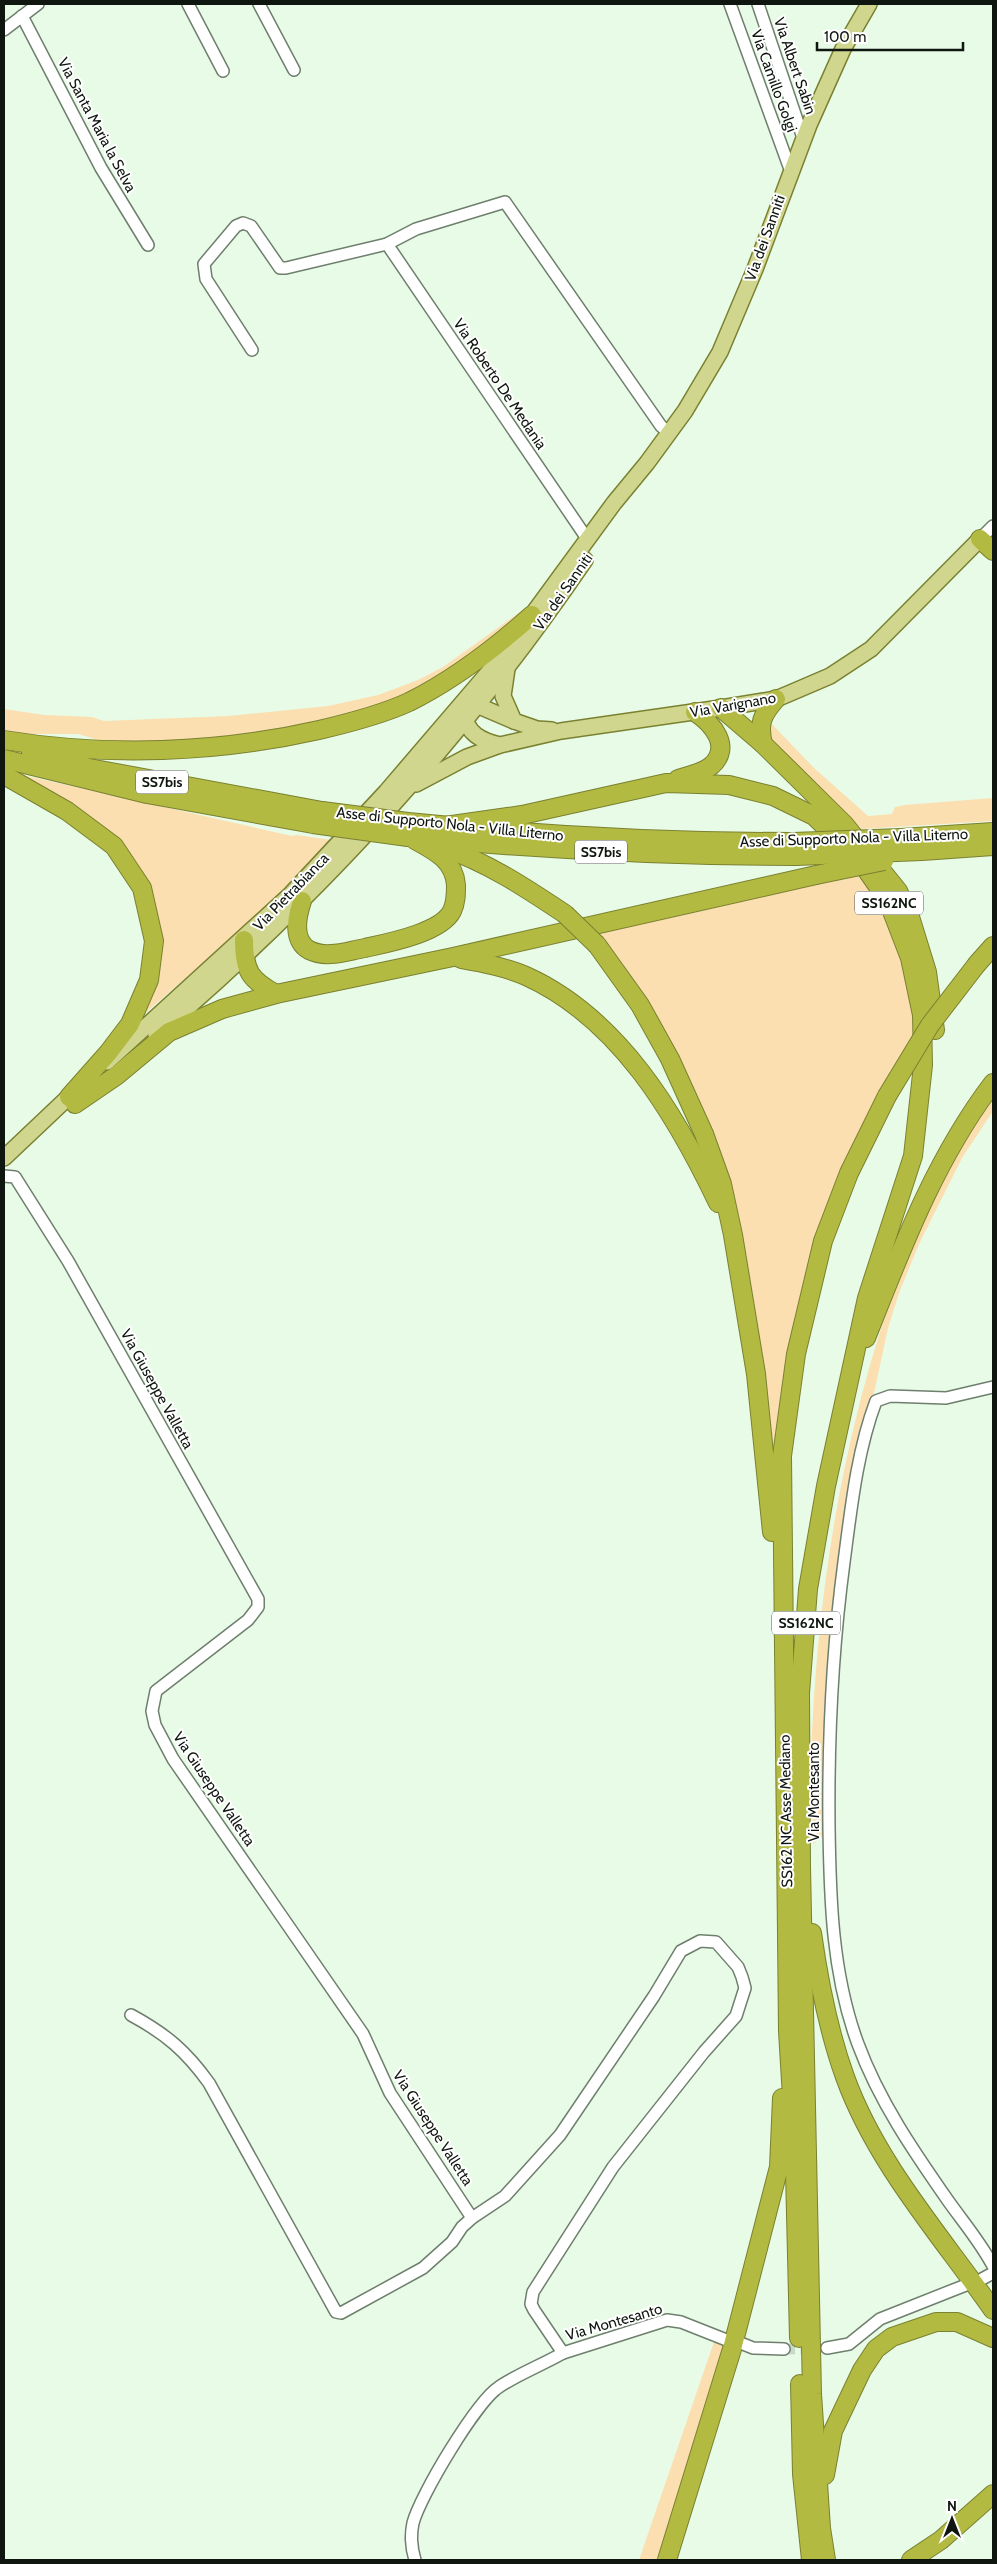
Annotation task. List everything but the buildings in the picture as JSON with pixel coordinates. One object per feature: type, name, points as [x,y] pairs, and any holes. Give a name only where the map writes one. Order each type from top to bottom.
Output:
[{"type":"highway","points":[[4,740],[125,751],[174,750],[243,744],[357,721],[408,702],[456,676],[491,651],[532,615]]},
{"type":"highway","points":[[763,744],[760,719],[776,699]]},
{"type":"highway","points":[[721,708],[763,744],[844,824],[898,891],[910,917],[927,972],[935,1031],[928,1103],[913,1156]]},
{"type":"highway","points":[[666,783],[710,767],[718,758],[721,745],[718,734],[709,721],[694,712]]},
{"type":"highway","name":"Asse di Supporto Nola - Villa Literno","points":[[4,745],[90,768],[317,818]]},
{"type":"highway","name":"Asse di Supporto Nola - Villa Literno","points":[[4,759],[147,794],[408,829],[526,848],[692,856],[993,832]]},
{"type":"highway","points":[[4,775],[67,810],[114,846],[142,888],[154,941],[148,980],[130,1024],[72,1100]]},
{"type":"highway","name":"SS162NC","points":[[445,826],[522,815],[666,783],[730,786],[773,796],[814,816],[859,859],[876,880],[888,901],[910,958],[922,1016],[923,1065],[913,1156],[867,1298],[826,1486],[808,1589],[800,1693],[801,1867]]},
{"type":"highway","name":"Asse di Supporto Nola - Villa Literno","points":[[408,829],[445,826],[535,834],[794,849],[922,851],[993,846]]},
{"type":"highway","points":[[302,901],[297,915],[297,929],[307,949],[318,953],[329,955],[364,948],[426,931],[451,912],[456,895],[455,874],[442,855],[408,829]]},
{"type":"highway","points":[[408,829],[516,881],[565,914],[597,945],[640,1005],[670,1060],[704,1134],[722,1184],[733,1235],[756,1374],[774,1548],[782,1591]]},
{"type":"highway","points":[[72,1100],[116,1076],[169,1032],[222,1009],[276,994],[453,958],[816,875],[887,861],[922,851]]},
{"type":"highway","points":[[782,1591],[782,1456],[796,1354],[823,1241],[848,1173],[887,1096],[930,1025],[993,946]]},
{"type":"highway","points":[[244,948],[251,976],[258,984],[276,994]]},
{"type":"highway","points":[[453,958],[492,964],[527,976],[571,1003],[614,1040],[664,1103],[698,1161],[733,1235]]},
{"type":"highway","points":[[849,1383],[930,1183],[980,1100],[993,1083]]},
{"type":"highway","name":"SS162 NC Asse Mediano","points":[[782,1591],[788,2031]]},
{"type":"highway","points":[[801,1867],[820,1991],[846,2078],[860,2110],[885,2156],[993,2310]]},
{"type":"highway","points":[[801,1867],[812,2394],[821,2528],[826,2560]]},
{"type":"highway","points":[[667,2560],[732,2349],[779,2167],[783,2073],[788,2031]]},
{"type":"highway","points":[[788,2031],[794,2131],[802,2474],[811,2560]]},
{"type":"highway","points":[[821,2528],[826,2459],[832,2431],[862,2370],[876,2349],[892,2336],[936,2322],[957,2322],[993,2338]]},
{"type":"highway","points":[[911,2560],[993,2499]]},
{"type":"highway","points":[[927,2560],[948,2546],[993,2499]]},
{"type":"main road","name":"Via dei Sanniti","points":[[532,615],[614,503],[669,433],[720,352],[755,269],[803,138],[843,49],[870,4]]},
{"type":"main road","name":"Via dei Sanniti","points":[[508,667],[540,627],[638,483],[647,463]]},
{"type":"main road","name":"Via Varignano","points":[[403,791],[467,757],[500,745],[561,731],[776,699],[830,676],[872,649],[990,534]]},
{"type":"main road","name":"Via Pietrabianca","points":[[470,705],[532,615]]},
{"type":"main road","name":"Via Pietrabianca","points":[[244,948],[290,896],[508,667]]},
{"type":"main road","points":[[508,667],[503,696],[514,721]]},
{"type":"main road","points":[[470,705],[466,720],[472,732],[481,740],[500,745]]},
{"type":"main road","name":"Via Varignano","points":[[470,705],[536,729],[561,731]]},
{"type":"main road","name":"Via Pietrabianca","points":[[4,1158],[23,1142],[36,1126],[72,1100],[244,948],[302,901],[466,720]]},
{"type":"street","points":[[4,30],[38,4]]},
{"type":"street","points":[[188,4],[223,71]]},
{"type":"street","points":[[259,4],[294,70]]},
{"type":"street","name":"Via Camillo Golgi","points":[[730,4],[790,170]]},
{"type":"street","name":"Via Albert Sabin","points":[[758,4],[803,138]]},
{"type":"street","name":"Via Santa Maria la Selva","points":[[22,16],[101,168],[148,246]]},
{"type":"street","points":[[252,350],[206,279],[203,270],[204,264],[236,226],[243,223],[250,226],[280,268],[286,268],[387,244],[416,229],[505,202],[661,426],[669,433]]},
{"type":"street","name":"Via Roberto De Medania","points":[[387,244],[588,540]]},
{"type":"street","name":"Via Giuseppe Valletta","points":[[4,1176],[15,1177],[24,1188],[68,1261],[258,1598],[258,1608],[248,1620],[156,1691],[152,1711],[155,1725],[173,1759],[363,2034],[390,2093],[472,2218]]},
{"type":"street","name":"Via Montesanto","points":[[993,1388],[946,1398],[890,1396],[876,1400],[865,1440],[850,1514],[839,1599],[831,1682],[829,1778],[830,1891],[833,1936],[840,1979],[857,2043],[874,2081],[915,2153],[993,2266]]},
{"type":"street","points":[[131,2015],[170,2038],[198,2067],[209,2083],[336,2312],[347,2311],[423,2268],[452,2242],[462,2227],[472,2218],[505,2196],[560,2135],[650,2003],[681,1951],[700,1941],[716,1942],[738,1967],[745,1988],[736,2016],[704,2052],[612,2167],[531,2298],[534,2310],[563,2353],[498,2387],[474,2413],[421,2502],[413,2522],[410,2542],[414,2560]]},
{"type":"street","points":[[982,2279],[993,2273]]},
{"type":"street","points":[[827,2348],[849,2344],[880,2319],[966,2285]]},
{"type":"street","name":"Via Montesanto","points":[[563,2353],[667,2320],[681,2322],[729,2341]]},
{"type":"street","points":[[743,2344],[753,2348],[784,2348]]},
{"type":"shaded area","points":[[524,609],[525,614],[450,672],[399,698],[358,713],[301,728],[224,740],[157,744],[105,742],[78,734],[25,734],[4,730],[4,709],[44,715],[92,717],[104,721],[229,716],[328,706],[378,695],[418,680],[443,667]]},
{"type":"shaded area","points":[[767,719],[814,768],[868,816],[892,814],[895,807],[905,805],[993,798],[993,821],[861,829],[770,742]]},
{"type":"shaded area","points":[[13,773],[292,836],[332,840],[249,923],[144,1014],[150,1000],[159,954],[112,835],[90,817]]},
{"type":"shaded area","points":[[865,872],[882,902],[906,961],[918,1030],[820,1229],[800,1295],[789,1345],[774,1450],[740,1227],[724,1166],[711,1129],[680,1058],[641,991],[593,930]]},
{"type":"shaded area","points":[[993,1091],[993,1111],[962,1158],[919,1244],[899,1293],[888,1328],[847,1519],[827,1833],[813,1844],[811,1761],[821,1614],[831,1541],[844,1469],[861,1397],[882,1326],[906,1257],[935,1189],[955,1151]]},
{"type":"shaded area","points":[[715,2339],[732,2346],[665,2560],[639,2560]]},
{"type":"tunnel","points":[[784,2349],[818,2348]]}]
